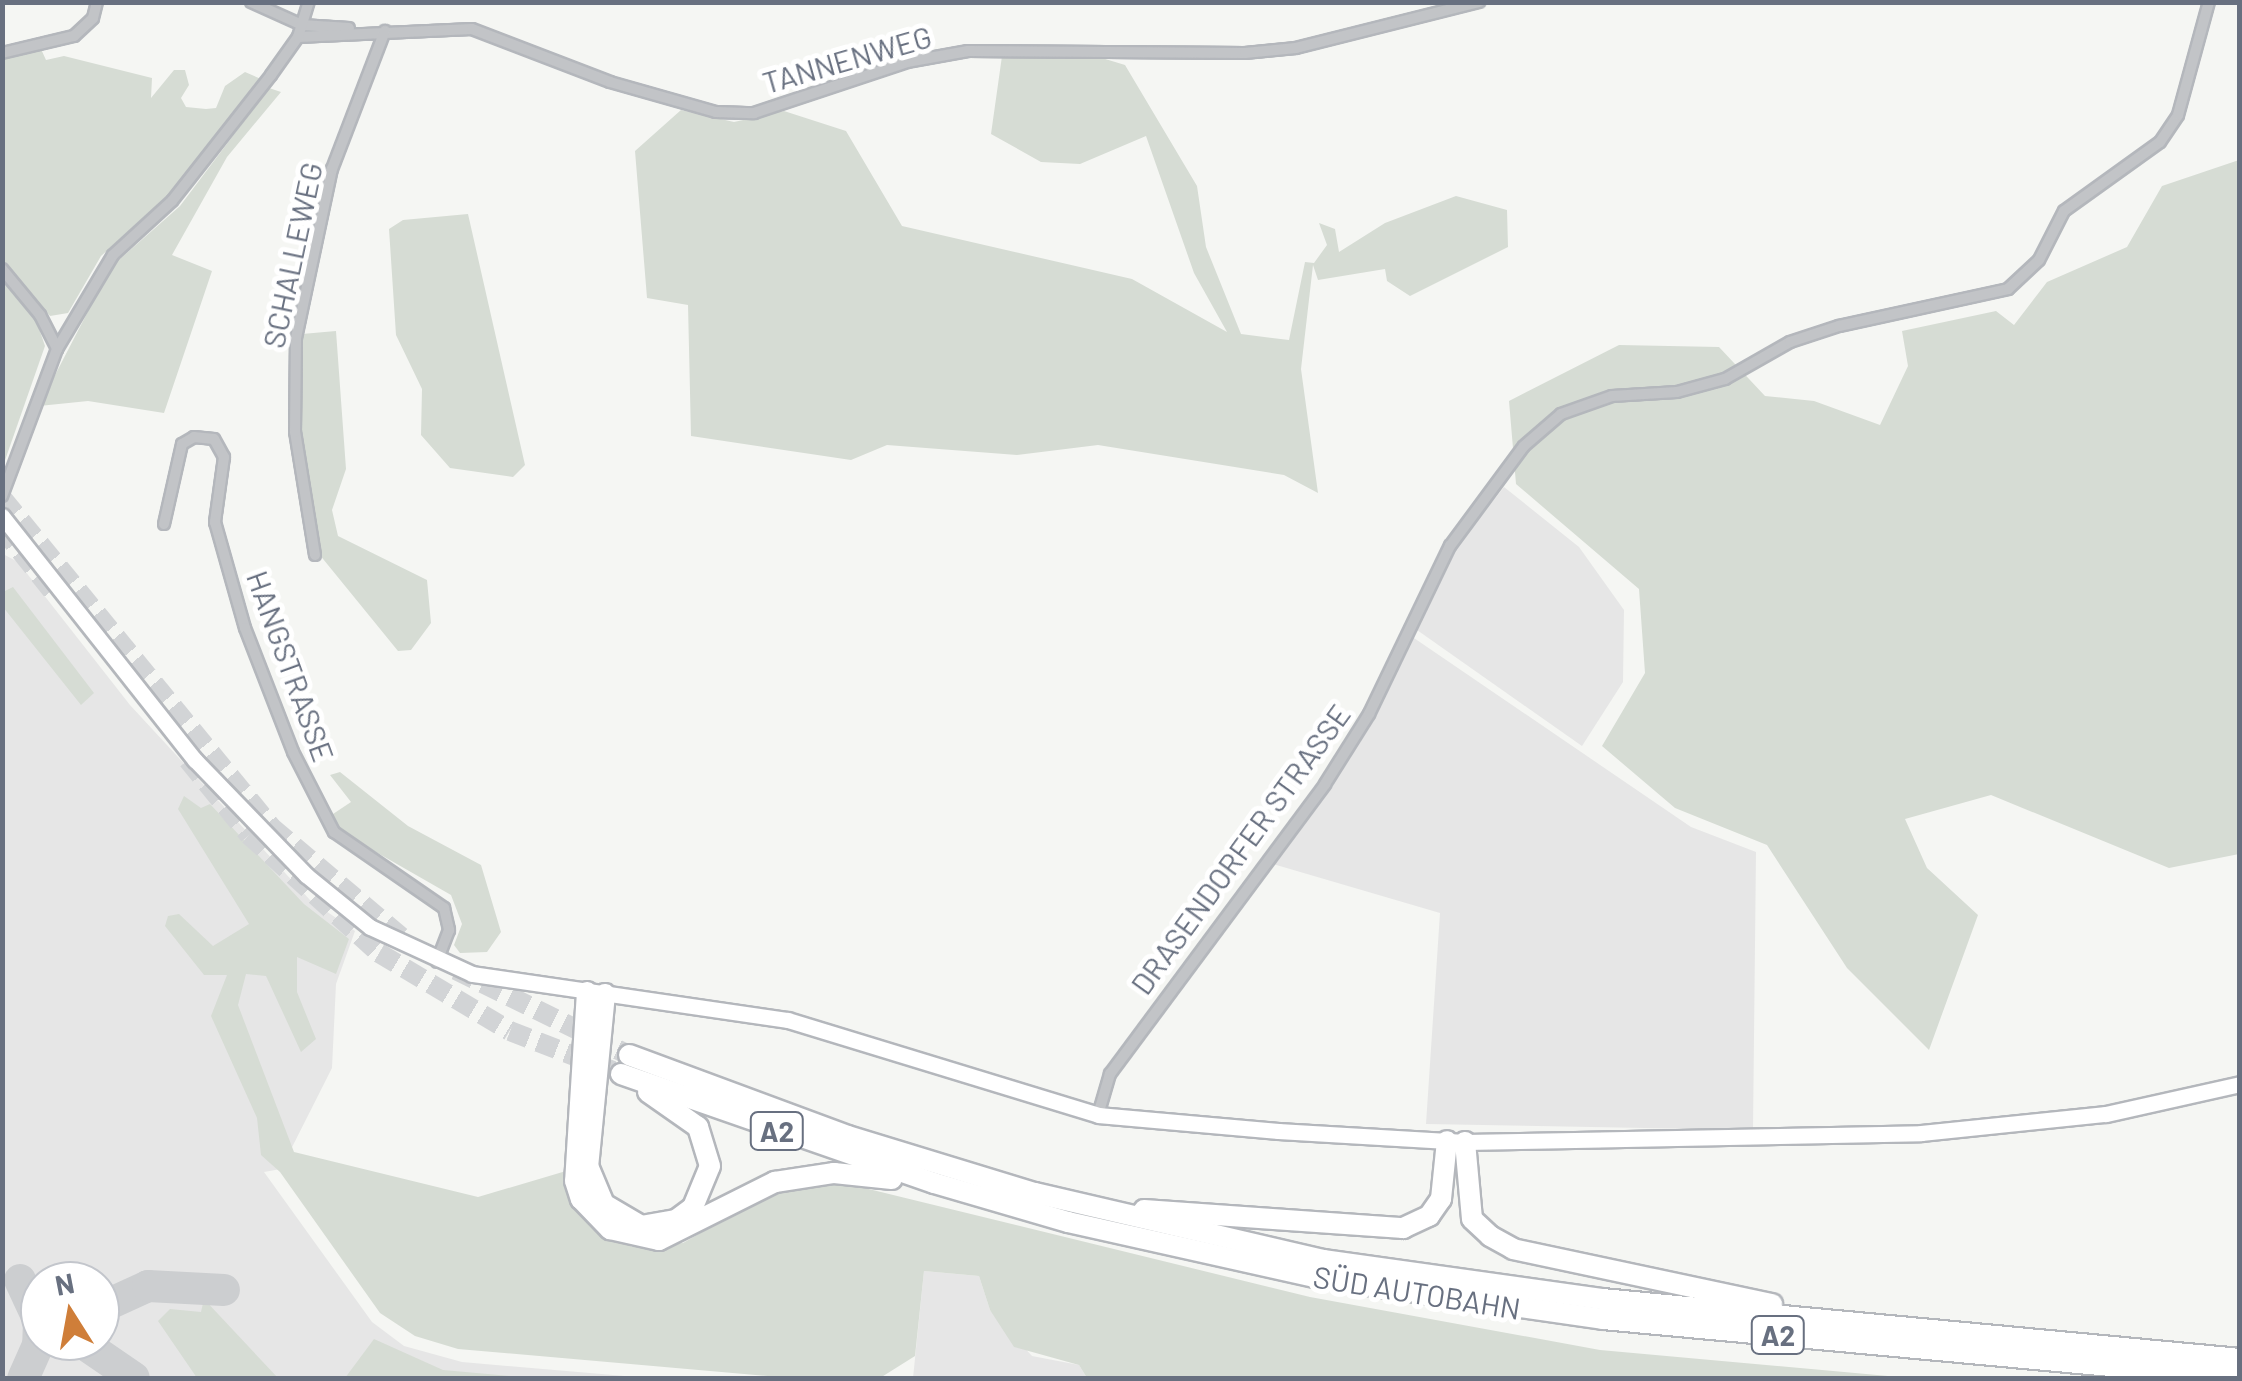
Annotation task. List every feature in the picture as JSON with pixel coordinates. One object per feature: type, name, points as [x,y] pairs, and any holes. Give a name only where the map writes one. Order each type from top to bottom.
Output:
[{"type":"highway","points":[[596,992],[588,1133],[594,1190],[622,1220],[641,1226],[676,1220],[705,1188],[709,1151],[698,1127],[625,1065]]},
{"type":"highway","points":[[596,992],[575,1181],[580,1200],[610,1229],[643,1240],[678,1235],[750,1194],[806,1175],[934,1184]]},
{"type":"highway","name":"SÜD AUTOBAHN","points":[[625,1065],[934,1184],[1221,1258],[1451,1299],[2240,1378]]},
{"type":"highway","name":"SÜD AUTOBAHN","points":[[625,1065],[1096,1209],[1433,1277],[1846,1323],[2240,1360]]},
{"type":"highway","points":[[1096,1209],[1403,1228],[1429,1216],[1441,1199],[1456,1142]]},
{"type":"highway","points":[[1456,1142],[1472,1219],[1513,1248],[1846,1323]]},
{"type":"main road","points":[[2,516],[248,818],[370,927],[437,962],[511,983],[788,1020],[1098,1115],[1456,1142],[2015,1127],[2240,1084]]},
{"type":"street","points":[[2,53],[74,36],[93,18],[97,2]]},
{"type":"street","name":"TANNENWEG","points":[[251,2],[300,30],[472,30],[610,82],[716,112],[754,113],[907,62],[968,51],[1245,54],[1296,48],[1479,2]]},
{"type":"street","points":[[2,496],[57,349],[113,255],[172,201],[300,30],[309,2]]},
{"type":"street","name":"DRASENDORFER STRASSE","points":[[1098,1115],[1110,1074],[1325,784],[1369,714],[1450,546],[1524,446],[1561,414],[1612,396],[1677,392],[1725,379],[1790,342],[1839,326],[2008,289],[2039,260],[2064,210],[2160,142],[2194,72],[2209,2]]},
{"type":"street","name":"SCHALLEWEG","points":[[314,555],[295,432],[296,338],[332,168],[384,32]]},
{"type":"street","points":[[2,269],[40,316],[57,349]]},
{"type":"street","name":"HANGSTRASSE","points":[[164,524],[182,444],[194,436],[214,440],[224,457],[216,522],[245,628],[306,783],[322,816],[361,856],[444,908],[449,930],[437,962]]},
{"type":"shaded area","points":[[41,49],[46,60],[64,56],[152,78],[151,98],[174,70],[185,70],[189,85],[181,98],[186,107],[216,108],[225,86],[245,72],[261,79],[166,198],[101,256],[68,313],[50,316],[3,261],[2,58]]},
{"type":"shaded area","points":[[1002,56],[1102,58],[1125,65],[1197,186],[1206,247],[1241,334],[1289,340],[1305,262],[1314,263],[1327,245],[1319,223],[1335,229],[1339,252],[1385,223],[1456,196],[1507,210],[1508,247],[1410,296],[1387,281],[1385,269],[1318,280],[1313,265],[1301,369],[1318,493],[1284,475],[1098,445],[1017,455],[887,445],[851,460],[691,436],[688,305],[647,298],[635,151],[681,110],[734,122],[784,111],[846,131],[902,226],[1132,279],[1227,332],[1194,273],[1146,136],[1080,164],[1041,162],[991,134]]},
{"type":"shaded area","points":[[269,88],[281,92],[227,157],[172,255],[212,271],[164,413],[88,401],[39,406],[111,267],[180,206]]},
{"type":"shaded area","points":[[2239,160],[2239,854],[2169,868],[1991,795],[1905,819],[1927,868],[1978,915],[1929,1050],[1847,968],[1767,845],[1675,808],[1602,746],[1645,673],[1639,589],[1516,484],[1509,401],[1619,345],[1719,347],[1765,396],[1814,401],[1880,425],[1908,366],[1902,331],[1996,311],[2014,325],[2047,282],[2127,247],[2162,186]]},
{"type":"shaded area","points":[[468,214],[525,465],[513,477],[450,468],[421,435],[422,389],[396,335],[389,229],[403,220]]},
{"type":"shaded area","points":[[3,277],[33,311],[45,346],[3,466]]},
{"type":"shaded area","points":[[336,331],[346,469],[332,510],[338,536],[427,580],[431,623],[411,650],[398,651],[319,554],[301,434],[302,334]]},
{"type":"shaded area","points":[[1504,487],[1579,547],[1624,610],[1623,682],[1582,746],[1417,630],[1447,559]]},
{"type":"shaded area","points":[[3,554],[18,562],[130,705],[310,900],[355,931],[336,984],[332,1068],[281,1169],[264,1172],[372,1322],[404,1346],[462,1362],[648,1378],[3,1378]]},
{"type":"shaded area","points":[[13,587],[94,693],[81,705],[3,607],[3,592]]},
{"type":"shaded area","points":[[1411,636],[1691,827],[1756,852],[1753,1130],[1426,1124],[1440,913],[1273,864],[1373,722]]},
{"type":"shaded area","points":[[340,772],[408,826],[481,865],[501,932],[487,952],[460,953],[454,945],[462,924],[451,895],[341,832],[330,816],[351,802],[330,775]]},
{"type":"shaded area","points":[[184,796],[201,808],[210,804],[304,904],[349,939],[336,974],[297,957],[297,992],[316,1039],[301,1052],[266,976],[246,974],[238,1005],[294,1152],[478,1197],[566,1171],[585,1219],[632,1247],[683,1243],[777,1189],[844,1183],[1310,1297],[1600,1350],[1910,1378],[1087,1378],[1079,1365],[1014,1347],[990,1310],[979,1276],[924,1271],[915,1356],[880,1378],[790,1378],[458,1349],[415,1336],[380,1313],[280,1172],[261,1155],[257,1118],[211,1016],[227,975],[204,975],[165,926],[168,916],[179,914],[213,946],[249,924],[178,809]]},
{"type":"shaded area","points":[[924,1271],[979,1276],[990,1310],[1032,1356],[1079,1365],[1087,1378],[913,1378]]},
{"type":"shaded area","points":[[204,1299],[278,1378],[197,1378],[158,1321],[170,1309],[201,1312]]},
{"type":"shaded area","points":[[374,1339],[443,1370],[533,1378],[345,1378]]},
{"type":"taxiway","points":[[120,1299],[148,1286],[224,1290]]},
{"type":"taxiway","points":[[23,1378],[31,1361]]},
{"type":"taxiway","points":[[109,1361],[134,1378]]},
{"type":"tunnel","points":[[2,498],[271,827],[401,937]]},
{"type":"tunnel","points":[[2,528],[54,593]]},
{"type":"tunnel","points":[[188,760],[249,835],[379,953],[510,1031],[621,1074]]},
{"type":"tunnel","points":[[456,970],[629,1055]]}]
